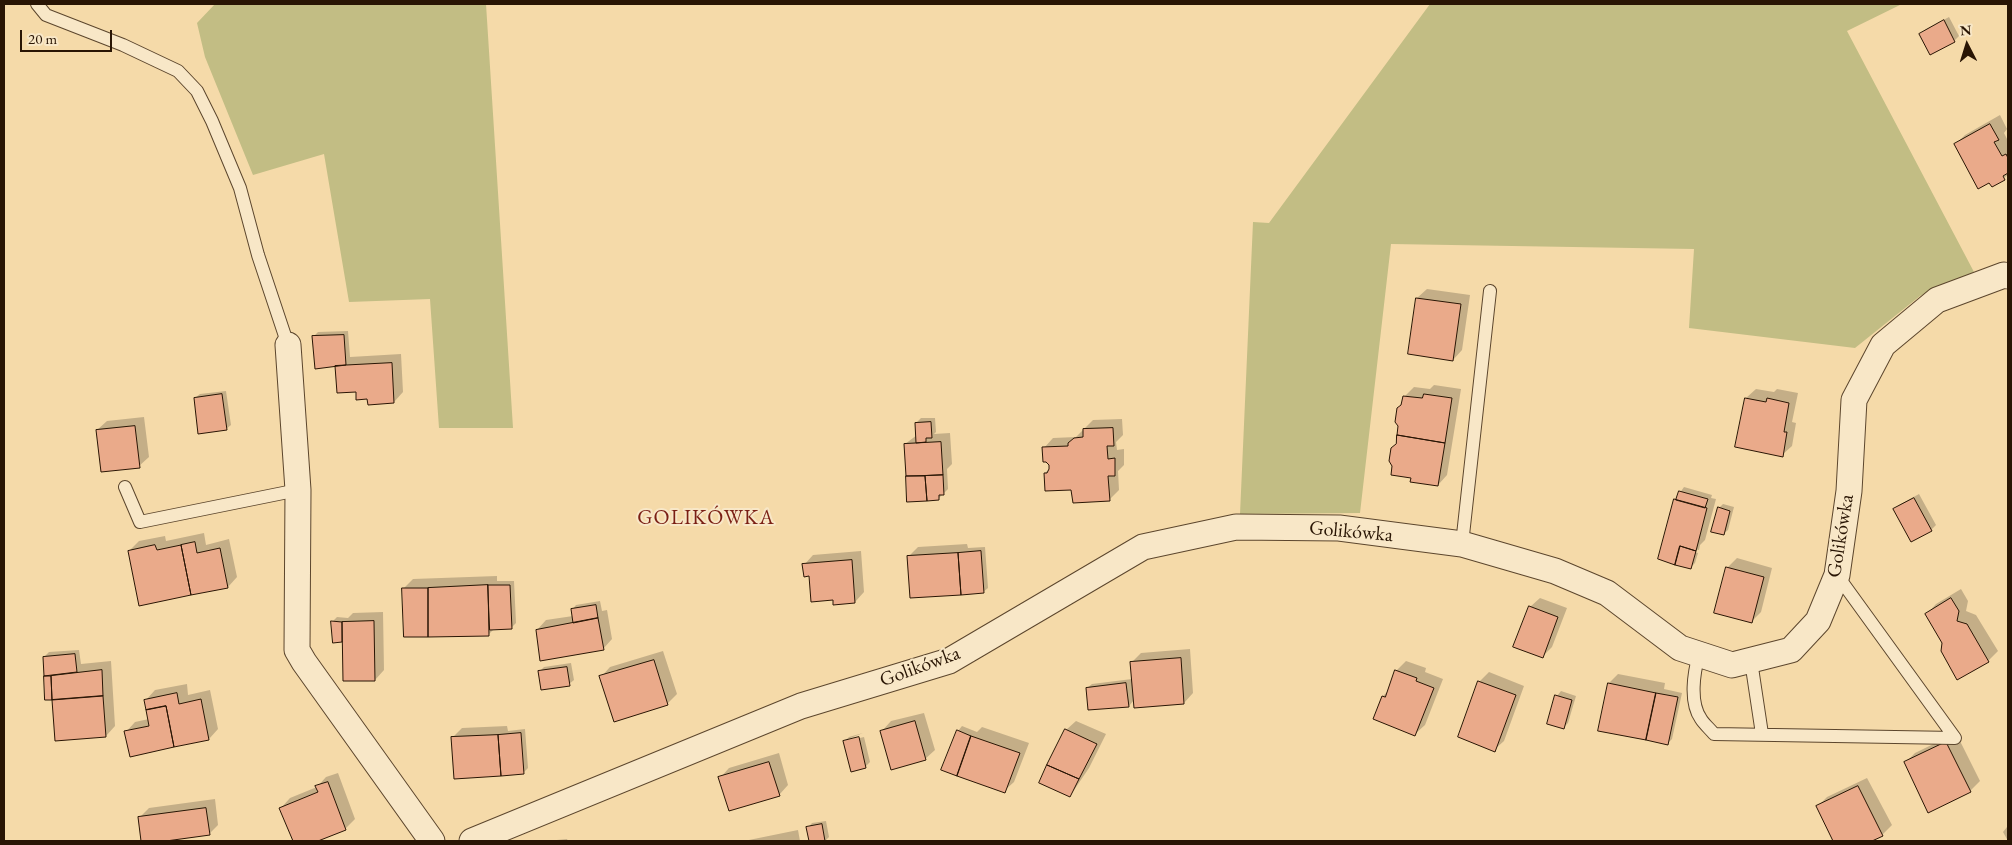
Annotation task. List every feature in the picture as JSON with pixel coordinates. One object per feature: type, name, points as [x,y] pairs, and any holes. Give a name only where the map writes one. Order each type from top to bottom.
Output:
[{"type":"street","name":"Golikówka","points":[[472,841],[802,706],[949,661],[1143,547],[1236,527],[1339,528],[1462,544],[1555,572],[1607,593],[1680,648],[1732,665],[1791,650],[1818,620],[1837,575],[1849,491],[1854,400],[1883,345],[1938,300],[2004,275],[2008,276]]},
{"type":"street","points":[[288,345],[298,490],[297,650],[432,841]]},
{"type":"lane","points":[[37,4],[46,15],[123,45],[178,71],[197,91],[212,121],[240,188],[258,255],[288,345]]},
{"type":"lane","points":[[1462,544],[1490,291]]},
{"type":"lane","points":[[125,487],[140,522],[298,490]]},
{"type":"lane","points":[[1698,654],[1693,676],[1695,698],[1700,718],[1714,734],[1955,738],[1837,575]]},
{"type":"lane","points":[[1751,661],[1762,734]]},
{"type":"shaded area","points":[[215,4],[486,4],[513,428],[439,428],[430,299],[349,302],[324,154],[253,175],[205,57],[197,23]]},
{"type":"shaded area","points":[[1430,4],[1902,4],[1847,31],[1974,272],[1920,296],[1855,348],[1689,328],[1694,249],[1391,244],[1360,513],[1240,514],[1253,222],[1269,223]]},
{"type":"building","points":[[1944,20],[1955,42],[1930,55],[1919,34]]},
{"type":"building","points":[[1990,124],[1999,140],[1994,142],[2002,156],[2006,154],[2008,158],[2008,173],[2003,176],[2005,180],[1992,187],[1989,183],[1978,189],[1954,144]]},
{"type":"building","points":[[1416,298],[1461,304],[1453,361],[1408,354]]},
{"type":"building","points":[[344,335],[346,365],[315,369],[312,336]]},
{"type":"building","points":[[392,363],[394,403],[368,405],[367,399],[356,400],[356,392],[337,393],[335,366]]},
{"type":"building","points":[[222,394],[227,430],[198,434],[194,398]]},
{"type":"building","points":[[1424,394],[1452,398],[1445,443],[1397,435],[1398,426],[1395,422],[1397,408],[1401,405],[1403,396],[1422,398]]},
{"type":"building","points":[[1745,398],[1766,402],[1767,398],[1789,403],[1784,432],[1787,432],[1783,457],[1735,447]]},
{"type":"building","points":[[931,422],[932,438],[926,438],[926,442],[916,443],[915,423]]},
{"type":"building","points":[[135,426],[140,468],[101,472],[96,430]]},
{"type":"building","points":[[1113,428],[1114,446],[1107,446],[1108,459],[1115,458],[1115,476],[1108,476],[1110,501],[1073,503],[1071,490],[1045,491],[1044,473],[1047,473],[1049,465],[1043,462],[1042,447],[1068,446],[1068,443],[1074,438],[1083,437],[1083,429]]},
{"type":"building","points":[[1397,435],[1445,443],[1438,486],[1410,482],[1411,478],[1391,475],[1392,466],[1389,461],[1391,448],[1396,444]]},
{"type":"building","points":[[941,442],[943,475],[906,476],[904,444]]},
{"type":"building","points":[[943,475],[944,495],[939,495],[939,500],[927,501],[925,476]]},
{"type":"building","points":[[906,476],[925,476],[927,501],[907,502]]},
{"type":"building","points":[[1679,491],[1708,499],[1705,508],[1676,500]]},
{"type":"building","points":[[1914,498],[1932,531],[1911,542],[1893,509]]},
{"type":"building","points":[[1674,499],[1707,508],[1696,551],[1680,546],[1675,565],[1658,559]]},
{"type":"building","points":[[1718,507],[1730,511],[1724,535],[1711,532]]},
{"type":"building","points":[[195,542],[197,553],[220,548],[228,588],[191,595],[181,545]]},
{"type":"building","points":[[155,545],[157,550],[181,545],[191,595],[139,606],[128,551]]},
{"type":"building","points":[[1680,546],[1696,551],[1691,569],[1675,565]]},
{"type":"building","points":[[981,551],[984,593],[961,595],[958,553]]},
{"type":"building","points":[[958,553],[961,595],[910,598],[907,556]]},
{"type":"building","points":[[852,560],[855,603],[833,605],[833,600],[811,602],[809,576],[804,577],[802,564]]},
{"type":"building","points":[[1726,567],[1764,577],[1752,623],[1714,613]]},
{"type":"building","points":[[488,585],[489,636],[428,637],[428,588]]},
{"type":"building","points":[[488,585],[510,585],[512,629],[490,630]]},
{"type":"building","points":[[402,588],[428,588],[428,637],[404,637]]},
{"type":"building","points":[[1951,598],[1959,611],[1957,621],[1967,624],[1989,662],[1957,680],[1941,651],[1942,643],[1925,614]]},
{"type":"building","points":[[596,605],[598,618],[573,623],[571,609]]},
{"type":"building","points":[[1529,606],[1558,617],[1543,658],[1513,647]]},
{"type":"building","points":[[598,618],[604,650],[540,661],[536,630]]},
{"type":"building","points":[[331,621],[342,622],[342,642],[333,643]]},
{"type":"building","points":[[374,621],[375,681],[343,681],[342,622]]},
{"type":"building","points":[[75,654],[77,672],[44,676],[43,657]]},
{"type":"building","points":[[1181,658],[1184,704],[1134,708],[1130,662]]},
{"type":"building","points":[[654,660],[668,705],[614,722],[599,676]]},
{"type":"building","points":[[567,667],[570,686],[541,690],[538,671]]},
{"type":"building","points":[[102,670],[103,696],[52,700],[51,676]]},
{"type":"building","points":[[1395,670],[1417,678],[1416,681],[1434,688],[1415,736],[1373,719],[1382,696],[1385,697]]},
{"type":"building","points":[[44,676],[51,676],[52,700],[45,700]]},
{"type":"building","points":[[1478,681],[1516,695],[1495,752],[1458,737]]},
{"type":"building","points":[[1126,683],[1129,707],[1088,710],[1086,688]]},
{"type":"building","points":[[1608,683],[1656,693],[1646,740],[1598,731]]},
{"type":"building","points":[[177,693],[179,704],[201,699],[209,740],[174,747],[166,706],[146,710],[144,700]]},
{"type":"building","points":[[1656,693],[1678,697],[1668,745],[1646,740]]},
{"type":"building","points":[[1555,695],[1572,700],[1564,729],[1547,724]]},
{"type":"building","points":[[103,696],[106,737],[55,741],[52,700]]},
{"type":"building","points":[[166,706],[174,747],[130,757],[124,731],[149,726],[146,710]]},
{"type":"building","points":[[915,721],[926,760],[891,770],[880,731]]},
{"type":"building","points":[[1065,729],[1097,744],[1079,779],[1047,765]]},
{"type":"building","points":[[957,730],[971,736],[957,776],[941,770]]},
{"type":"building","points":[[521,733],[524,774],[501,776],[498,735]]},
{"type":"building","points":[[498,735],[501,776],[454,779],[451,737]]},
{"type":"building","points":[[971,736],[1020,753],[1005,793],[957,776]]},
{"type":"building","points":[[859,737],[866,768],[851,772],[843,741]]},
{"type":"building","points":[[1946,742],[1971,792],[1928,813],[1904,762]]},
{"type":"building","points":[[769,762],[780,796],[729,811],[718,777]]},
{"type":"building","points":[[1047,765],[1079,779],[1070,797],[1039,783]]},
{"type":"building","points":[[328,782],[346,830],[318,841],[293,841],[279,808],[318,792],[315,786]]},
{"type":"building","points":[[1858,786],[1883,836],[1872,841],[1833,841],[1816,806]]},
{"type":"building","points":[[206,808],[210,835],[166,841],[141,841],[138,817]]},
{"type":"building","points":[[822,824],[825,841],[809,841],[806,827]]},
{"type":"district","name":"GOLIKÓWKA","points":[[706,518]]}]
